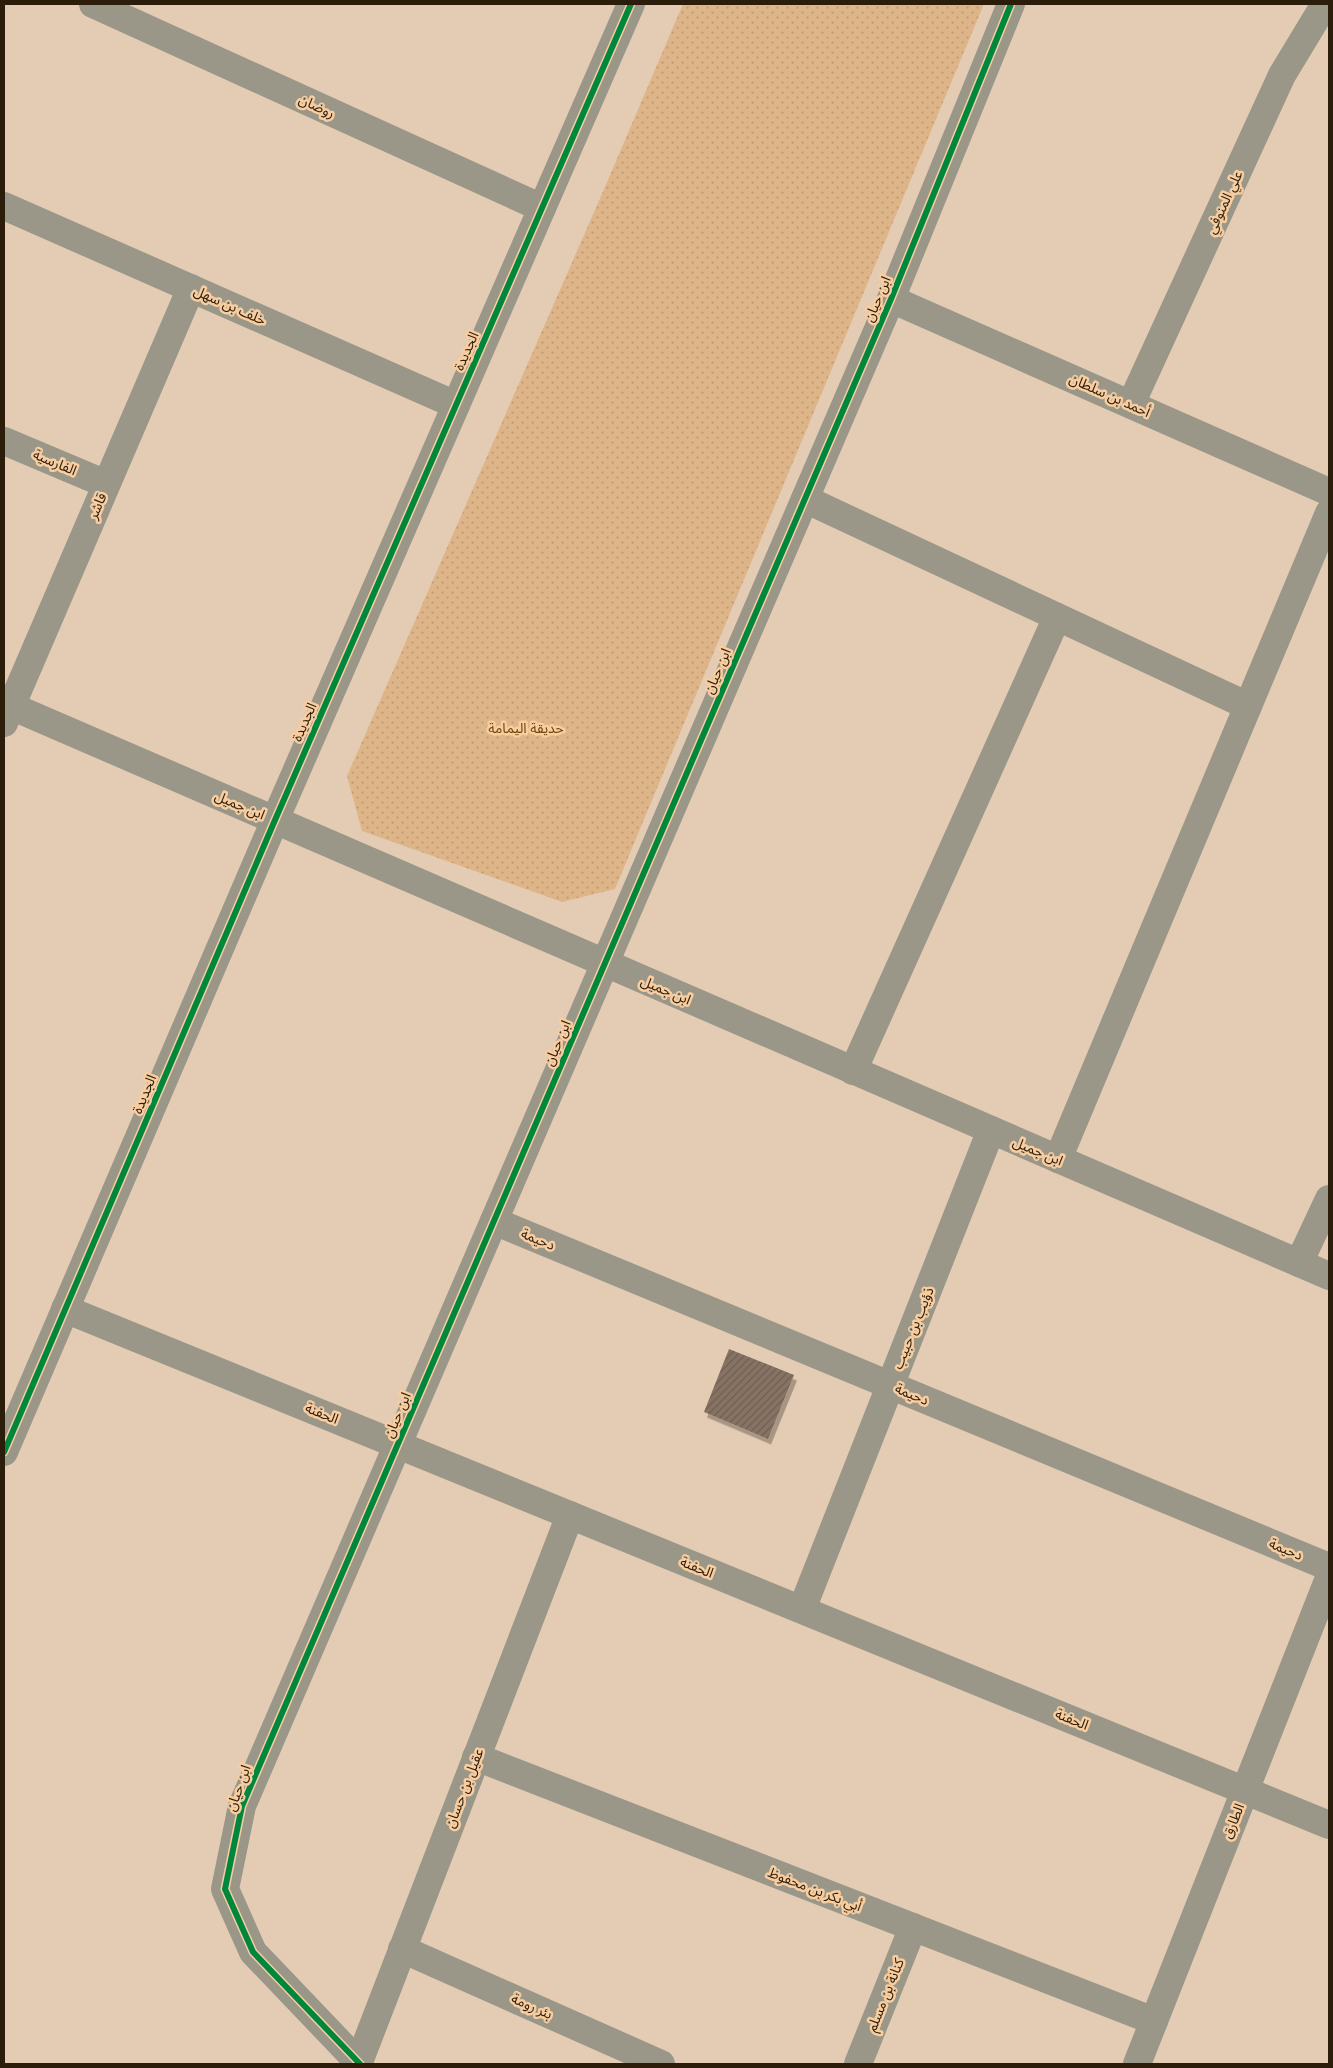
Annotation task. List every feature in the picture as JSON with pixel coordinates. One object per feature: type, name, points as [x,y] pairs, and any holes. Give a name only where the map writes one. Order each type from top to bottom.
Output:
[{"type":"street","name":"روضان","points":[[93,4],[542,208]]},
{"type":"street","name":"ابن حيان","points":[[360,2063],[253,1952],[225,1889],[242,1806],[890,298],[1011,4]]},
{"type":"street","name":"علي المنوفي","points":[[1131,404],[1282,75],[1325,4]]},
{"type":"street","name":"الجديدة","points":[[4,1452],[275,820],[542,208],[626,5]]},
{"type":"street","name":"خلف بن سهل","points":[[4,206],[456,405]]},
{"type":"street","name":"قاشر","points":[[6,711],[191,288]]},
{"type":"street","name":"أحمد بن سلطان","points":[[890,298],[1329,492]]},
{"type":"street","name":"الفارسية","points":[[4,441],[106,484]]},
{"type":"street","points":[[804,499],[1248,706]]},
{"type":"street","points":[[1058,1159],[1329,513]]},
{"type":"street","points":[[853,1071],[1057,617]]},
{"type":"street","name":"ابن جميل","points":[[6,711],[275,820],[1329,1276]]},
{"type":"street","name":"ذؤيب بن حبيب","points":[[802,1609],[991,1130]]},
{"type":"street","points":[[1299,1263],[1329,1199]]},
{"type":"street","name":"دحيمة","points":[[494,1221],[1329,1567]]},
{"type":"street","name":"الحفنة","points":[[65,1309],[1329,1824]]},
{"type":"street","name":"عقيل بن حسان","points":[[360,2063],[402,1948],[570,1515]]},
{"type":"street","name":"الطارق","points":[[1137,2064],[1329,1578]]},
{"type":"street","name":"أبي بكر بن محفوظ","points":[[476,1757],[1154,2021]]},
{"type":"street","name":"كنانة بن مسلم","points":[[858,2064],[913,1927]]},
{"type":"street","name":"بئر رومة","points":[[402,1948],[643,2061]]},
{"type":"green space","name":"حديقة اليمامة","points":[[683,4],[984,4],[615,889],[562,902],[362,831],[347,776],[602,194]]},
{"type":"building","points":[[729,1349],[794,1375],[768,1439],[704,1412]]},
{"type":"cycle path","points":[[4,1452],[275,820],[631,4]]},
{"type":"cycle path","points":[[360,2064],[253,1952],[225,1889],[242,1806],[891,299],[1011,4]]}]
